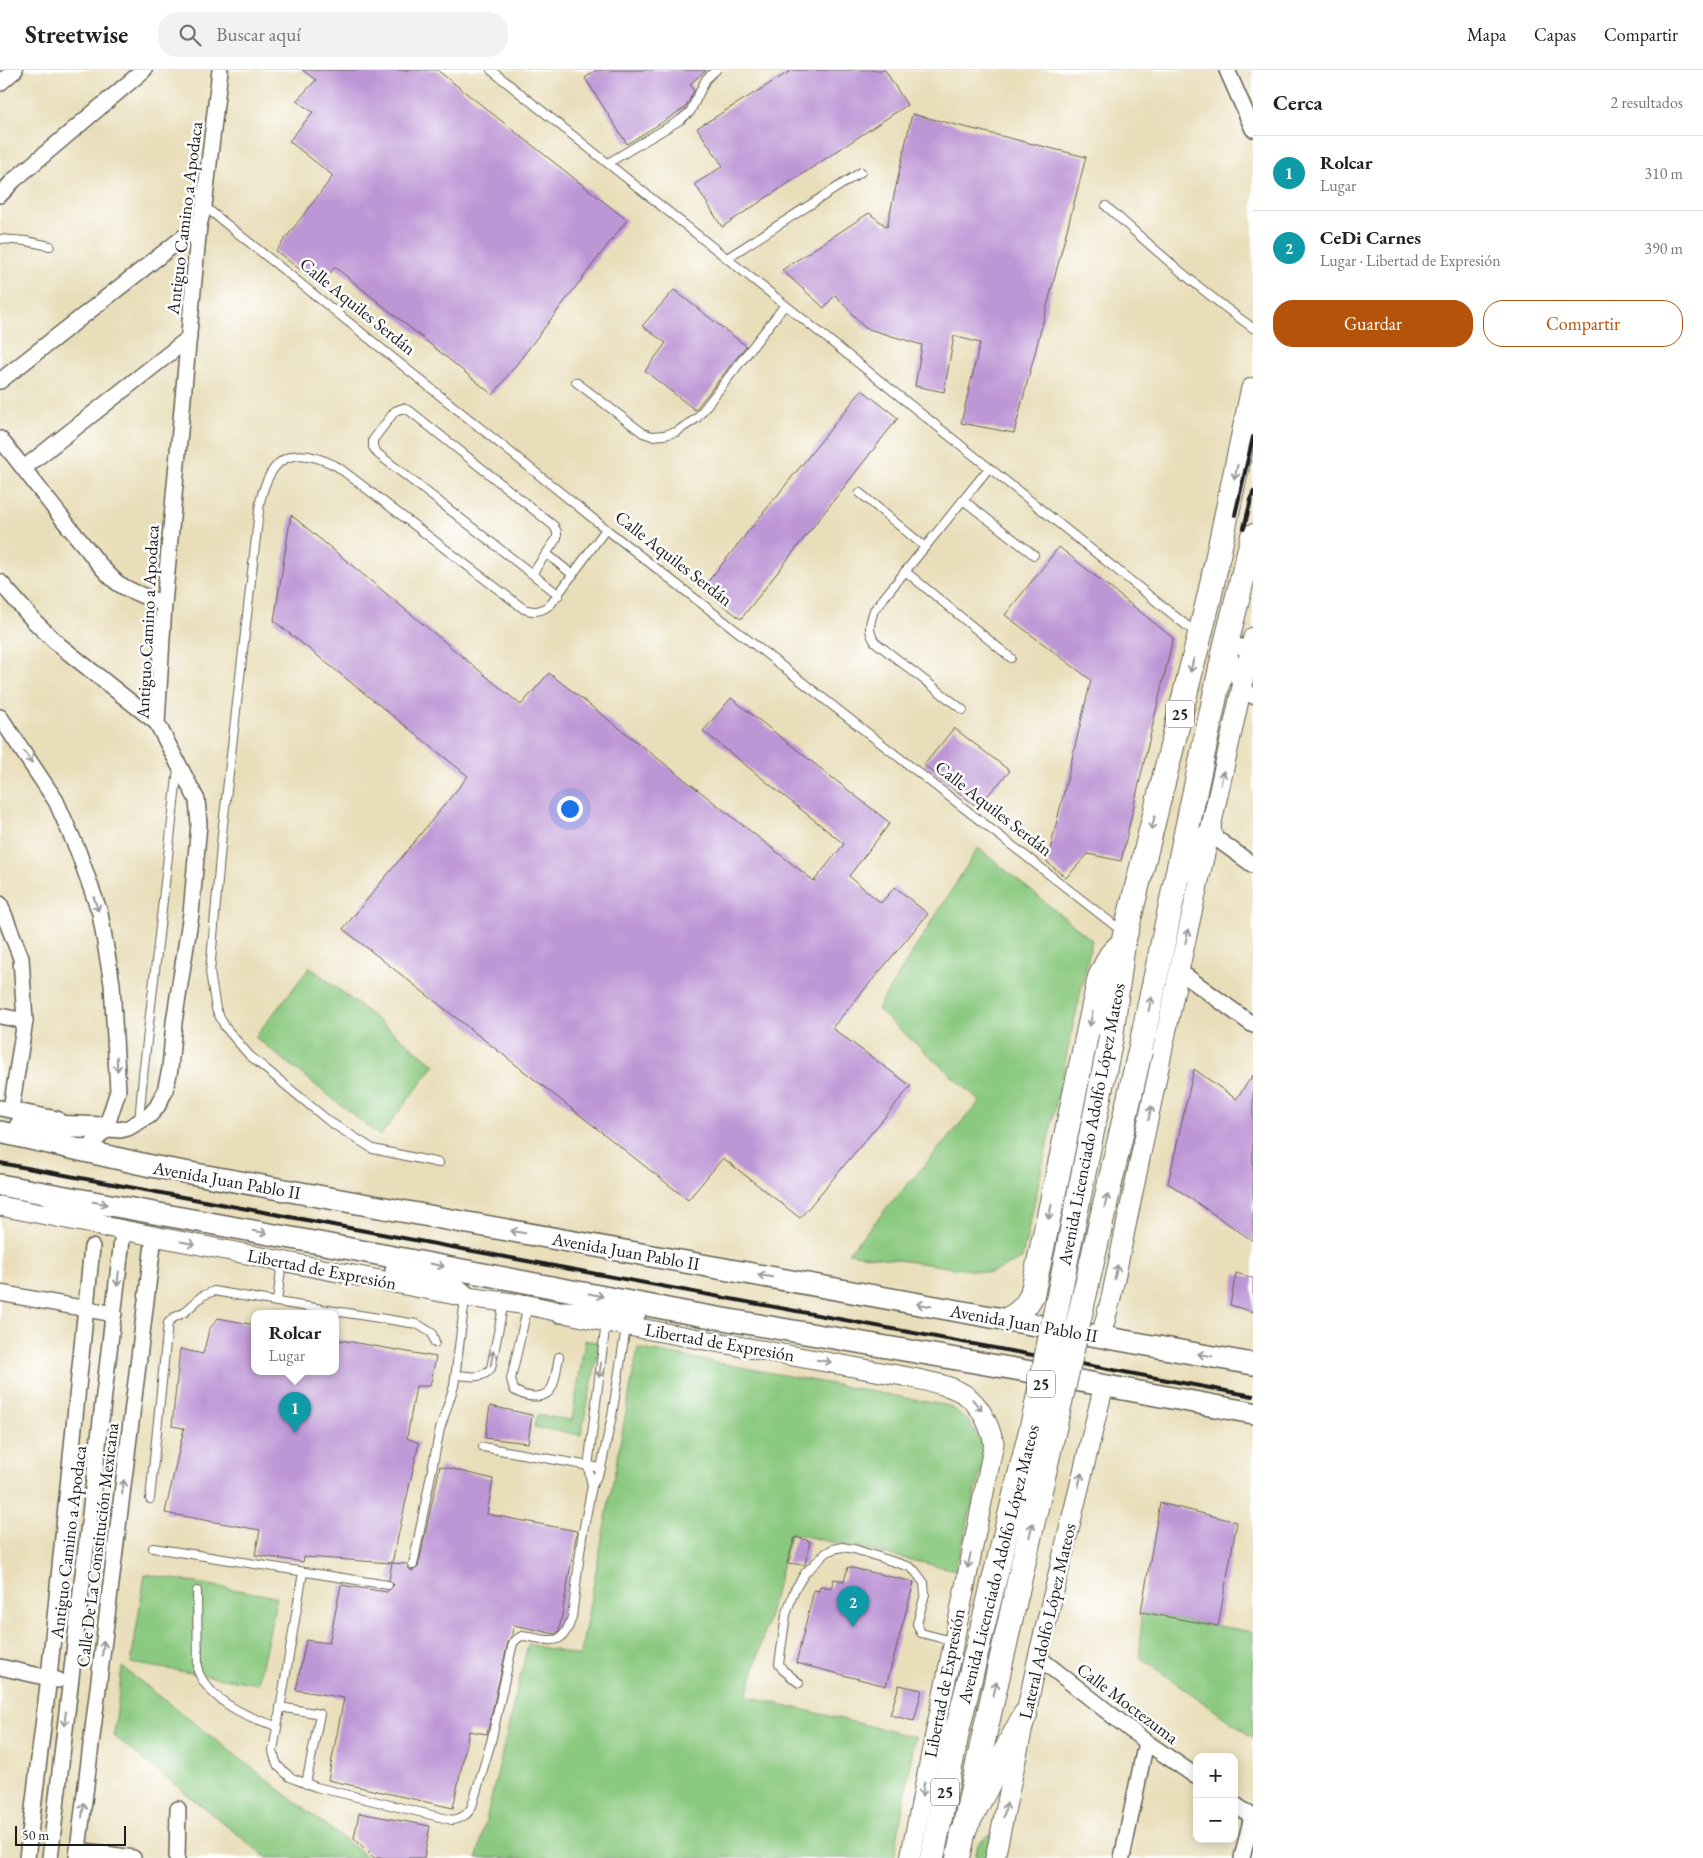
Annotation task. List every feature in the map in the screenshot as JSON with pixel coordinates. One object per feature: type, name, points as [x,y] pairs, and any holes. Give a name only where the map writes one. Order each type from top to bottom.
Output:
[{"type":"main road","name":"Avenida Licenciado Adolfo López Mateos","points":[[932,1858],[958,1727],[1035,1414],[1111,1038],[1124,939],[1199,636],[1253,390]]},
{"type":"main road","name":"Avenida Licenciado Adolfo López Mateos","points":[[958,1858],[962,1833],[1140,1051],[1226,644],[1253,536]]},
{"type":"main road","points":[[1178,878],[1210,834]]},
{"type":"main road","points":[[1007,1320],[1016,1315],[1027,1304],[1036,1279],[1100,977],[1111,955],[1124,939]]},
{"type":"main road","points":[[4,1114],[106,1128]]},
{"type":"main road","name":"Avenida Juan Pablo II","points":[[0,1132],[150,1166],[1253,1364]]},
{"type":"main road","points":[[0,1185],[319,1242],[694,1314],[1104,1385],[1253,1414]]},
{"type":"main road","points":[[24,1190],[113,1228]]},
{"type":"main road","points":[[319,1242],[347,1257],[453,1286],[466,1297]]},
{"type":"main road","points":[[561,1312],[694,1314]]},
{"type":"main road","points":[[962,1833],[1025,1715]]},
{"type":"street","points":[[0,83],[15,70]]},
{"type":"street","points":[[0,195],[14,180],[144,70]]},
{"type":"street","name":"Antiguo Camino a Apodaca","points":[[106,1128],[120,1130],[140,1122],[157,1107],[164,1090],[170,1069],[174,1022],[191,914],[199,824],[197,800],[157,723],[164,604],[199,225],[204,206],[220,70]]},
{"type":"street","points":[[1227,70],[1253,129]]},
{"type":"street","points":[[0,381],[199,225]]},
{"type":"street","points":[[24,468],[189,338]]},
{"type":"street","points":[[0,439],[74,535],[106,572],[131,591],[164,604]]},
{"type":"street","points":[[0,582],[34,621],[59,645],[157,723]]},
{"type":"street","points":[[1101,1336],[1111,1298],[1179,971],[1210,834],[1247,692],[1252,645],[1226,644],[1247,692]]},
{"type":"street","points":[[1,722],[56,801],[78,851],[100,913],[112,984],[117,1045],[118,1091],[106,1128],[88,1151]]},
{"type":"street","points":[[1210,834],[1253,865]]},
{"type":"street","points":[[0,904],[7,937],[22,958],[25,1021],[4,1114]]},
{"type":"street","points":[[1179,971],[1253,1025]]},
{"type":"street","points":[[0,1016],[25,1021]]},
{"type":"street","name":"Libertad de Expresión","points":[[0,1206],[466,1297],[528,1305],[606,1322],[903,1376],[950,1386],[963,1392],[974,1400],[984,1415],[994,1443],[952,1641],[910,1858]]},
{"type":"street","name":"Antiguo Camino a Apodaca","points":[[50,1858],[69,1683],[114,1314],[113,1228]]},
{"type":"street","name":"Calle De La Constitución Mexicana","points":[[78,1854],[154,1236]]},
{"type":"street","points":[[28,1858],[49,1677],[92,1247]]},
{"type":"street","points":[[1036,1279],[1044,1292],[1056,1301],[1069,1306],[1084,1308],[1111,1298]]},
{"type":"street","points":[[0,1293],[114,1314]]},
{"type":"street","name":"Lateral Adolfo López Mateos","points":[[995,1858],[1038,1657],[1104,1385]]},
{"type":"street","name":"Calle Moctezuma","points":[[1038,1657],[1146,1742],[1193,1774]]},
{"type":"street","points":[[0,1667],[69,1683]]},
{"type":"street","points":[[1122,1858],[1146,1742]]},
{"type":"street","points":[[1238,1807],[1252,1816],[1242,1858]]},
{"type":"street","points":[[177,1858],[178,1809]]},
{"type":"street","points":[[78,1854],[133,1858]]},
{"type":"lane","points":[[491,70],[1199,636]]},
{"type":"lane","points":[[608,164],[690,112],[706,79],[716,70]]},
{"type":"lane","points":[[727,258],[861,172]]},
{"type":"lane","name":"Calle Aquiles Serdán","points":[[204,206],[606,529],[1124,939]]},
{"type":"lane","points":[[1106,206],[1171,264],[1253,328]]},
{"type":"lane","points":[[0,239],[26,241],[50,246]]},
{"type":"lane","points":[[576,382],[642,433],[652,436],[664,436],[676,432],[697,418],[785,305]]},
{"type":"lane","points":[[532,574],[557,538],[554,526],[410,411],[402,408],[395,411],[373,440],[373,447],[378,454],[532,574],[559,595]]},
{"type":"lane","points":[[439,1163],[373,1149],[330,1122],[249,1055],[225,1027],[216,1009],[210,972],[220,854],[263,488],[278,463],[292,455],[305,455],[323,459],[338,467],[524,609],[537,612],[544,609],[559,595],[606,529]]},
{"type":"lane","points":[[963,710],[875,642],[869,634],[870,623],[874,610],[989,468]]},
{"type":"lane","points":[[860,493],[925,547]]},
{"type":"lane","points":[[963,500],[1034,555]]},
{"type":"lane","points":[[546,554],[574,575]]},
{"type":"lane","points":[[905,571],[1011,658]]},
{"type":"lane","points":[[140,1122],[143,1076],[178,764]]},
{"type":"lane","points":[[277,1302],[282,1261]]},
{"type":"lane","points":[[150,1499],[168,1323],[185,1312],[202,1296],[214,1291],[328,1310]]},
{"type":"lane","points":[[413,1565],[440,1429],[454,1386],[466,1297]]},
{"type":"lane","points":[[456,1375],[481,1376],[491,1368],[504,1302]]},
{"type":"lane","points":[[528,1305],[511,1379],[514,1390],[528,1396],[537,1397],[543,1395],[553,1385],[559,1357]]},
{"type":"lane","points":[[339,1312],[417,1324],[432,1333],[434,1343]]},
{"type":"lane","points":[[592,1486],[588,1467],[606,1322]]},
{"type":"lane","points":[[303,1572],[273,1751],[278,1766],[290,1777],[306,1784],[452,1820],[470,1812],[491,1742],[513,1643],[522,1636],[557,1641],[569,1626],[572,1616],[582,1537],[592,1486],[601,1468],[612,1416],[627,1325]]},
{"type":"lane","points":[[483,1447],[601,1468]]},
{"type":"lane","points":[[154,1548],[388,1585]]},
{"type":"lane","points":[[799,1683],[783,1670],[779,1664],[786,1615],[800,1578],[819,1559],[833,1549],[854,1550],[910,1567],[924,1583],[926,1594],[917,1624],[918,1628],[921,1633],[952,1641]]},
{"type":"lane","points":[[197,1592],[198,1671],[202,1680],[208,1689],[231,1706],[258,1721],[277,1726]]},
{"type":"lane","points":[[280,1707],[320,1714],[306,1784]]},
{"type":"green space","points":[[978,848],[1092,940],[1022,1259],[991,1273],[848,1253],[980,1101],[877,1009]]},
{"type":"green space","points":[[310,967],[435,1065],[380,1136],[255,1037]]},
{"type":"green space","points":[[585,1340],[600,1343],[581,1435],[534,1427],[537,1415],[572,1420]]},
{"type":"green space","points":[[638,1348],[949,1406],[969,1421],[986,1453],[955,1570],[791,1533],[747,1696],[915,1737],[894,1858],[477,1858],[528,1644],[580,1656]]},
{"type":"green space","points":[[145,1574],[277,1597],[258,1684],[131,1663]]},
{"type":"green space","points":[[1141,1612],[1253,1632],[1253,1738],[1140,1657]]},
{"type":"green space","points":[[122,1667],[368,1858],[267,1858],[114,1736]]},
{"type":"green space","points":[[998,1828],[992,1858],[975,1858],[978,1844]]},
{"type":"building","points":[[302,70],[437,70],[627,220],[493,395],[335,267],[320,285],[276,251],[333,176],[289,141],[313,112],[296,101],[316,80]]},
{"type":"building","points":[[596,70],[706,70],[690,84],[694,91],[685,108],[627,144],[585,78]]},
{"type":"building","points":[[792,70],[885,70],[907,105],[722,227],[695,184],[723,166],[697,128]]},
{"type":"building","points":[[912,114],[1086,157],[1014,433],[961,423],[980,343],[954,336],[944,392],[915,386],[922,345],[865,328],[835,295],[824,308],[782,270],[869,213],[887,227]]},
{"type":"building","points":[[674,290],[746,346],[695,410],[645,371],[666,343],[642,326]]},
{"type":"building","points":[[862,390],[898,418],[741,619],[702,589]]},
{"type":"building","points":[[291,515],[521,705],[549,673],[814,881],[844,844],[703,731],[731,698],[890,823],[849,876],[881,903],[895,887],[928,914],[832,1028],[911,1086],[800,1218],[723,1158],[688,1200],[343,929],[468,776],[274,621]]},
{"type":"building","points":[[1059,547],[1173,638],[1121,861],[1088,854],[1066,878],[1047,862],[1091,680],[1005,615]]},
{"type":"building","points":[[954,728],[1010,771],[977,807],[924,765]]},
{"type":"building","points":[[1194,1069],[1236,1099],[1253,1075],[1253,1241],[1168,1183]]},
{"type":"building","points":[[1236,1273],[1253,1278],[1253,1312],[1230,1305]]},
{"type":"building","points":[[218,1318],[251,1324],[251,1375],[339,1375],[339,1340],[436,1357],[430,1386],[416,1386],[407,1438],[419,1443],[392,1563],[304,1557],[303,1562],[255,1555],[260,1530],[165,1513],[184,1428],[172,1426],[180,1349],[203,1354],[209,1330]]},
{"type":"building","points":[[490,1406],[532,1415],[528,1443],[485,1438]]},
{"type":"building","points":[[440,1466],[493,1479],[487,1514],[577,1531],[559,1631],[555,1634],[514,1625],[508,1642],[487,1734],[469,1731],[453,1808],[328,1780],[344,1698],[296,1690],[306,1640],[329,1643],[341,1585],[387,1592],[394,1585],[389,1580],[392,1563],[407,1564],[412,1571],[418,1567]]},
{"type":"building","points":[[1160,1503],[1237,1522],[1218,1626],[1141,1612]]},
{"type":"building","points":[[795,1537],[810,1541],[805,1565],[787,1563]]},
{"type":"building","points":[[848,1567],[914,1582],[886,1686],[796,1663],[814,1590],[819,1591],[820,1586],[831,1588],[834,1579],[844,1581]]},
{"type":"building","points":[[899,1685],[922,1690],[914,1721],[890,1715]]},
{"type":"building","points":[[359,1813],[430,1826],[424,1858],[374,1858],[354,1838]]},
{"type":"railway","points":[[1235,515],[1253,437]]},
{"type":"railway","points":[[1244,528],[1253,492]]},
{"type":"railway","points":[[0,1163],[1253,1396]]},
{"type":"place","name":"Rolcar","points":[[295,1433]]},
{"type":"place","name":"CeDi Carnes","points":[[853,1627]]}]
